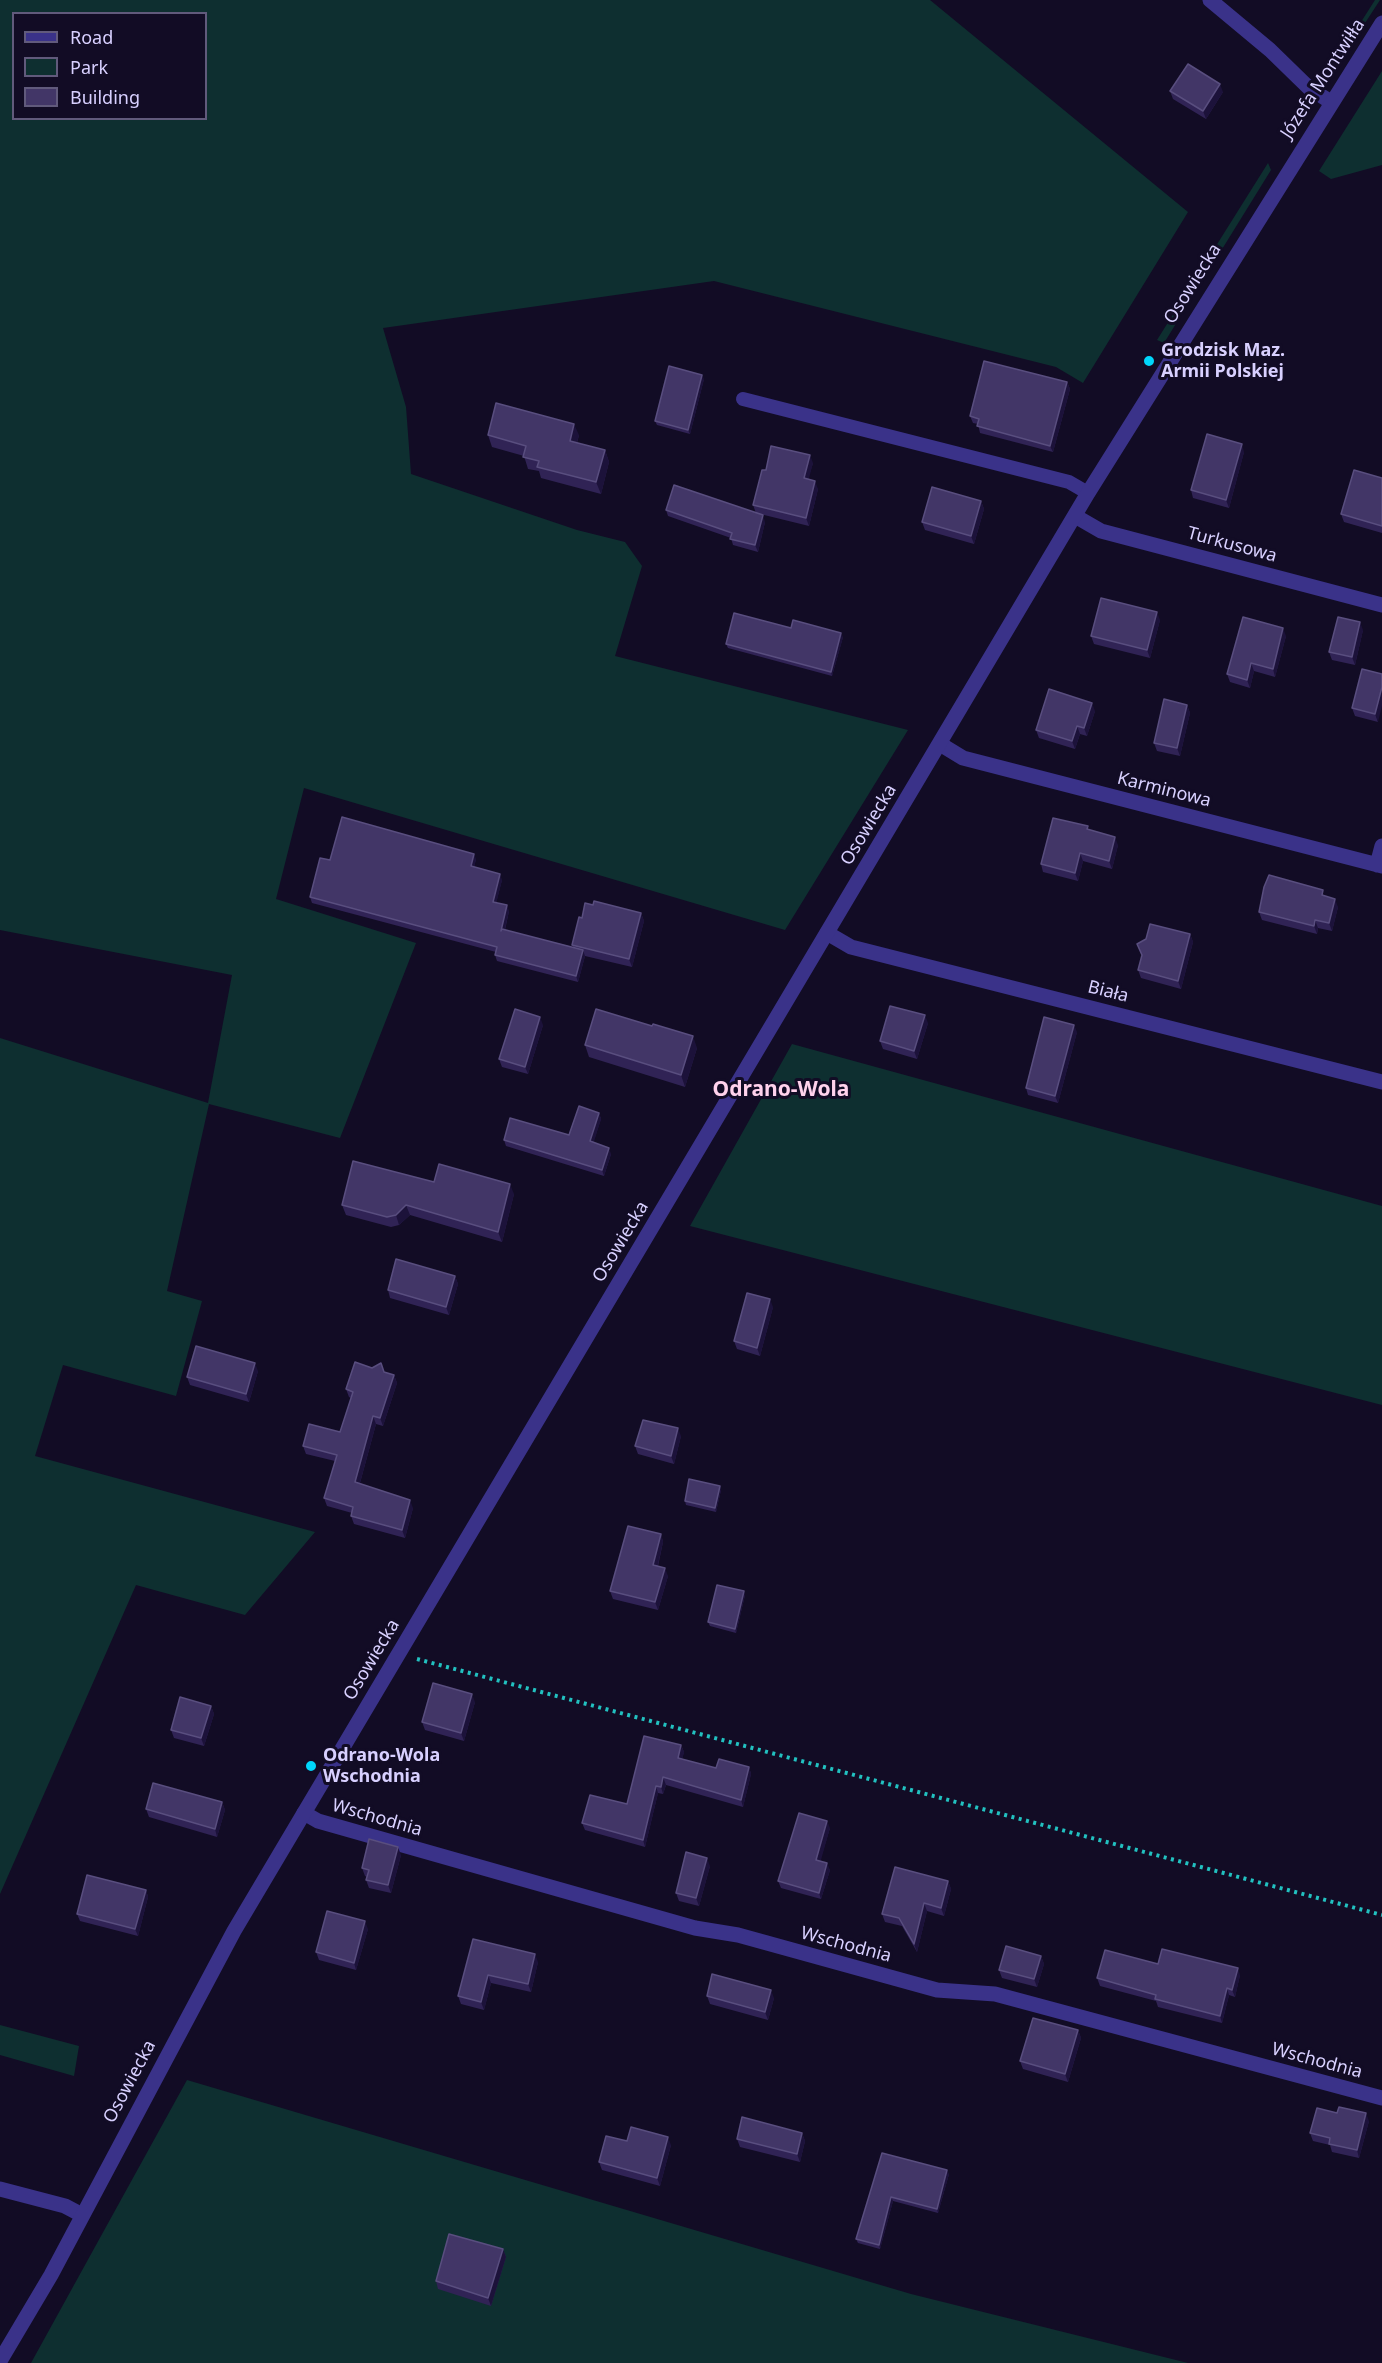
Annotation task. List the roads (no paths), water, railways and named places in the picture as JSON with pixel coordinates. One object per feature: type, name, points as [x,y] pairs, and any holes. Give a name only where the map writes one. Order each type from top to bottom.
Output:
[{"type":"street","points":[[1210,0],[1309,88],[1330,102]]},
{"type":"street","name":"Józefa Montwiłła","points":[[1296,156],[1382,23]]},
{"type":"street","name":"Osowiecka","points":[[0,2361],[51,2275],[234,1930],[1088,493],[1296,156]]},
{"type":"street","name":"Turkusowa","points":[[1075,516],[1101,531],[1382,605]]},
{"type":"street","name":"Karminowa","points":[[940,744],[963,758],[1379,865]]},
{"type":"street","points":[[1379,865],[1382,846]]},
{"type":"street","name":"Biała","points":[[827,933],[851,947],[1382,1082]]},
{"type":"street","name":"Wschodnia","points":[[304,1812],[318,1821],[695,1928],[738,1935],[937,1990],[994,1994],[1382,2098]]},
{"type":"street","points":[[0,2189],[65,2206],[82,2215]]},
{"type":"lane","points":[[743,399],[1069,483],[1088,493]]},
{"type":"place","name":"Grodzisk Maz. Armii Polskiej","points":[[1149,361]]},
{"type":"place","name":"Odrano-Wola Wschodnia","points":[[311,1766]]},
{"type":"district","name":"Odrano-Wola","points":[[781,1090]]}]
